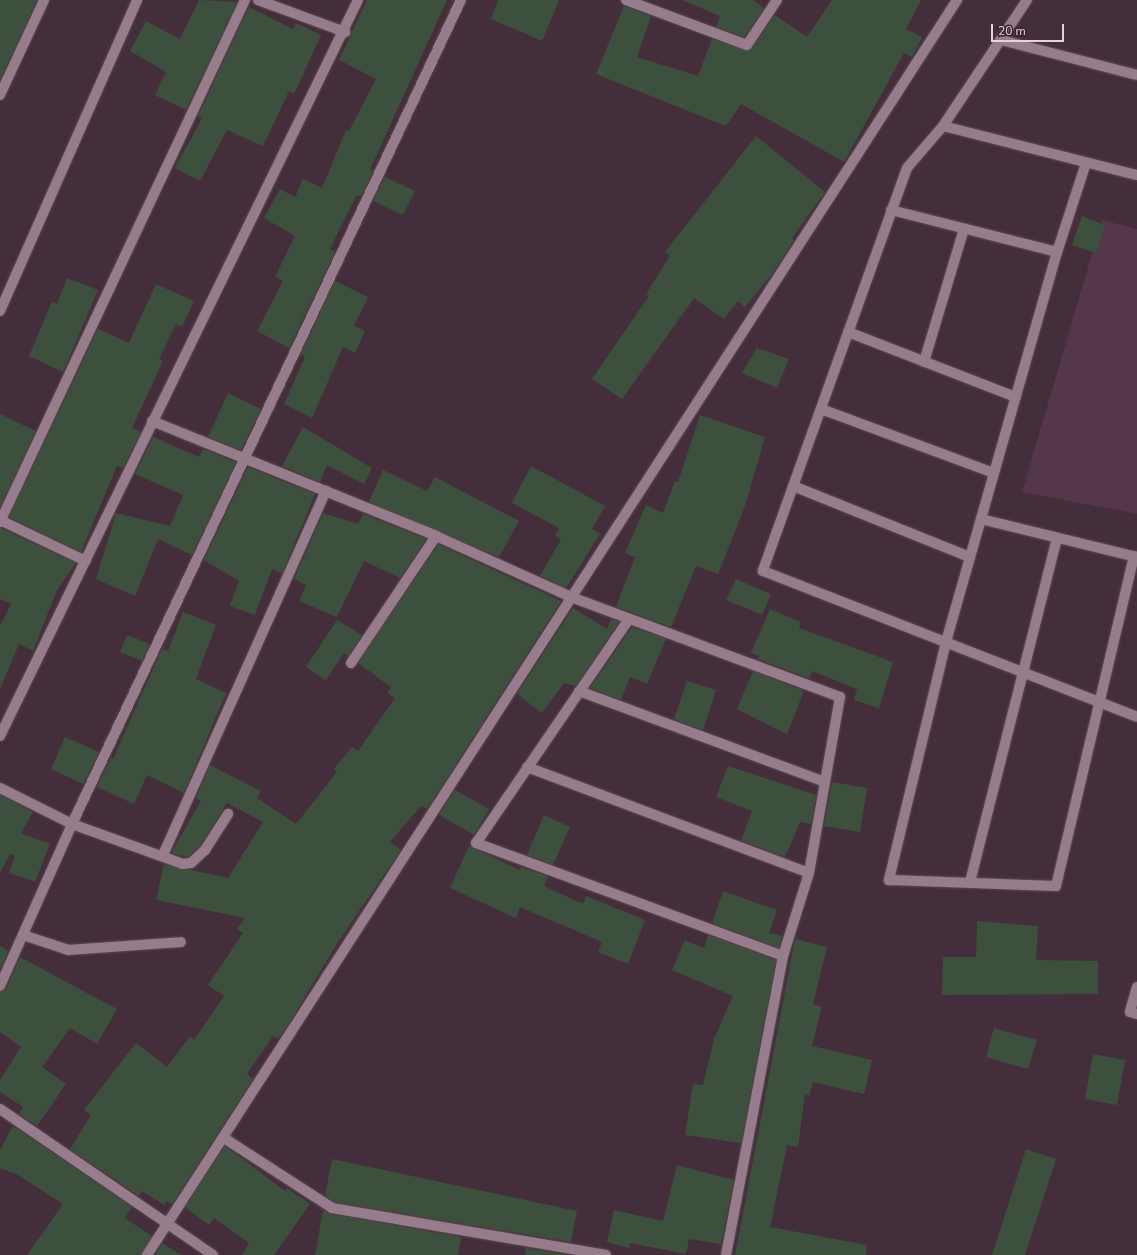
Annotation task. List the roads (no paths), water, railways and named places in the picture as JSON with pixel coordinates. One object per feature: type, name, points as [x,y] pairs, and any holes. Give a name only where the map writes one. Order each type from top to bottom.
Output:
[{"type":"street","points":[[0,95],[44,0]]},
{"type":"street","points":[[0,312],[137,0]]},
{"type":"street","points":[[86,561],[0,521],[244,0]]},
{"type":"street","points":[[258,0],[345,32]]},
{"type":"street","points":[[0,736],[86,561],[152,421],[345,32],[358,0]]},
{"type":"street","points":[[0,986],[72,824],[461,0]]},
{"type":"street","points":[[626,0],[747,46],[777,0]]},
{"type":"street","points":[[147,1255],[224,1138],[571,597],[957,0]]},
{"type":"street","points":[[1027,0],[943,126],[907,168],[763,571],[1020,670],[1137,717]]},
{"type":"street","points":[[1001,40],[1137,75]]},
{"type":"street","points":[[943,126],[1086,164],[1137,175]]},
{"type":"street","points":[[981,519],[1136,556],[1097,702],[1056,886],[889,880],[946,642],[994,473],[1016,397],[1057,252],[1086,164]]},
{"type":"street","points":[[891,210],[1057,252]]},
{"type":"street","points":[[924,362],[964,229]]},
{"type":"street","points":[[848,332],[1016,397]]},
{"type":"street","points":[[821,409],[994,473]]},
{"type":"street","points":[[152,421],[246,457],[436,536],[571,597],[840,697],[809,873],[783,956],[726,1255]]},
{"type":"street","points":[[794,486],[970,557]]},
{"type":"street","points":[[163,855],[326,491]]},
{"type":"street","points":[[351,663],[436,536]]},
{"type":"street","points":[[970,882],[1020,670],[1056,538]]},
{"type":"street","points":[[629,619],[476,843],[783,956]]},
{"type":"street","points":[[579,691],[825,782]]},
{"type":"street","points":[[527,767],[809,873]]},
{"type":"street","points":[[0,788],[72,824],[163,855],[183,864],[191,863],[205,850],[228,814]]},
{"type":"street","points":[[23,935],[68,950],[181,942]]},
{"type":"street","points":[[1137,987],[1130,1012],[1137,1014]]},
{"type":"street","points":[[0,1109],[168,1222],[211,1255]]},
{"type":"street","points":[[224,1138],[332,1208],[606,1255]]}]
